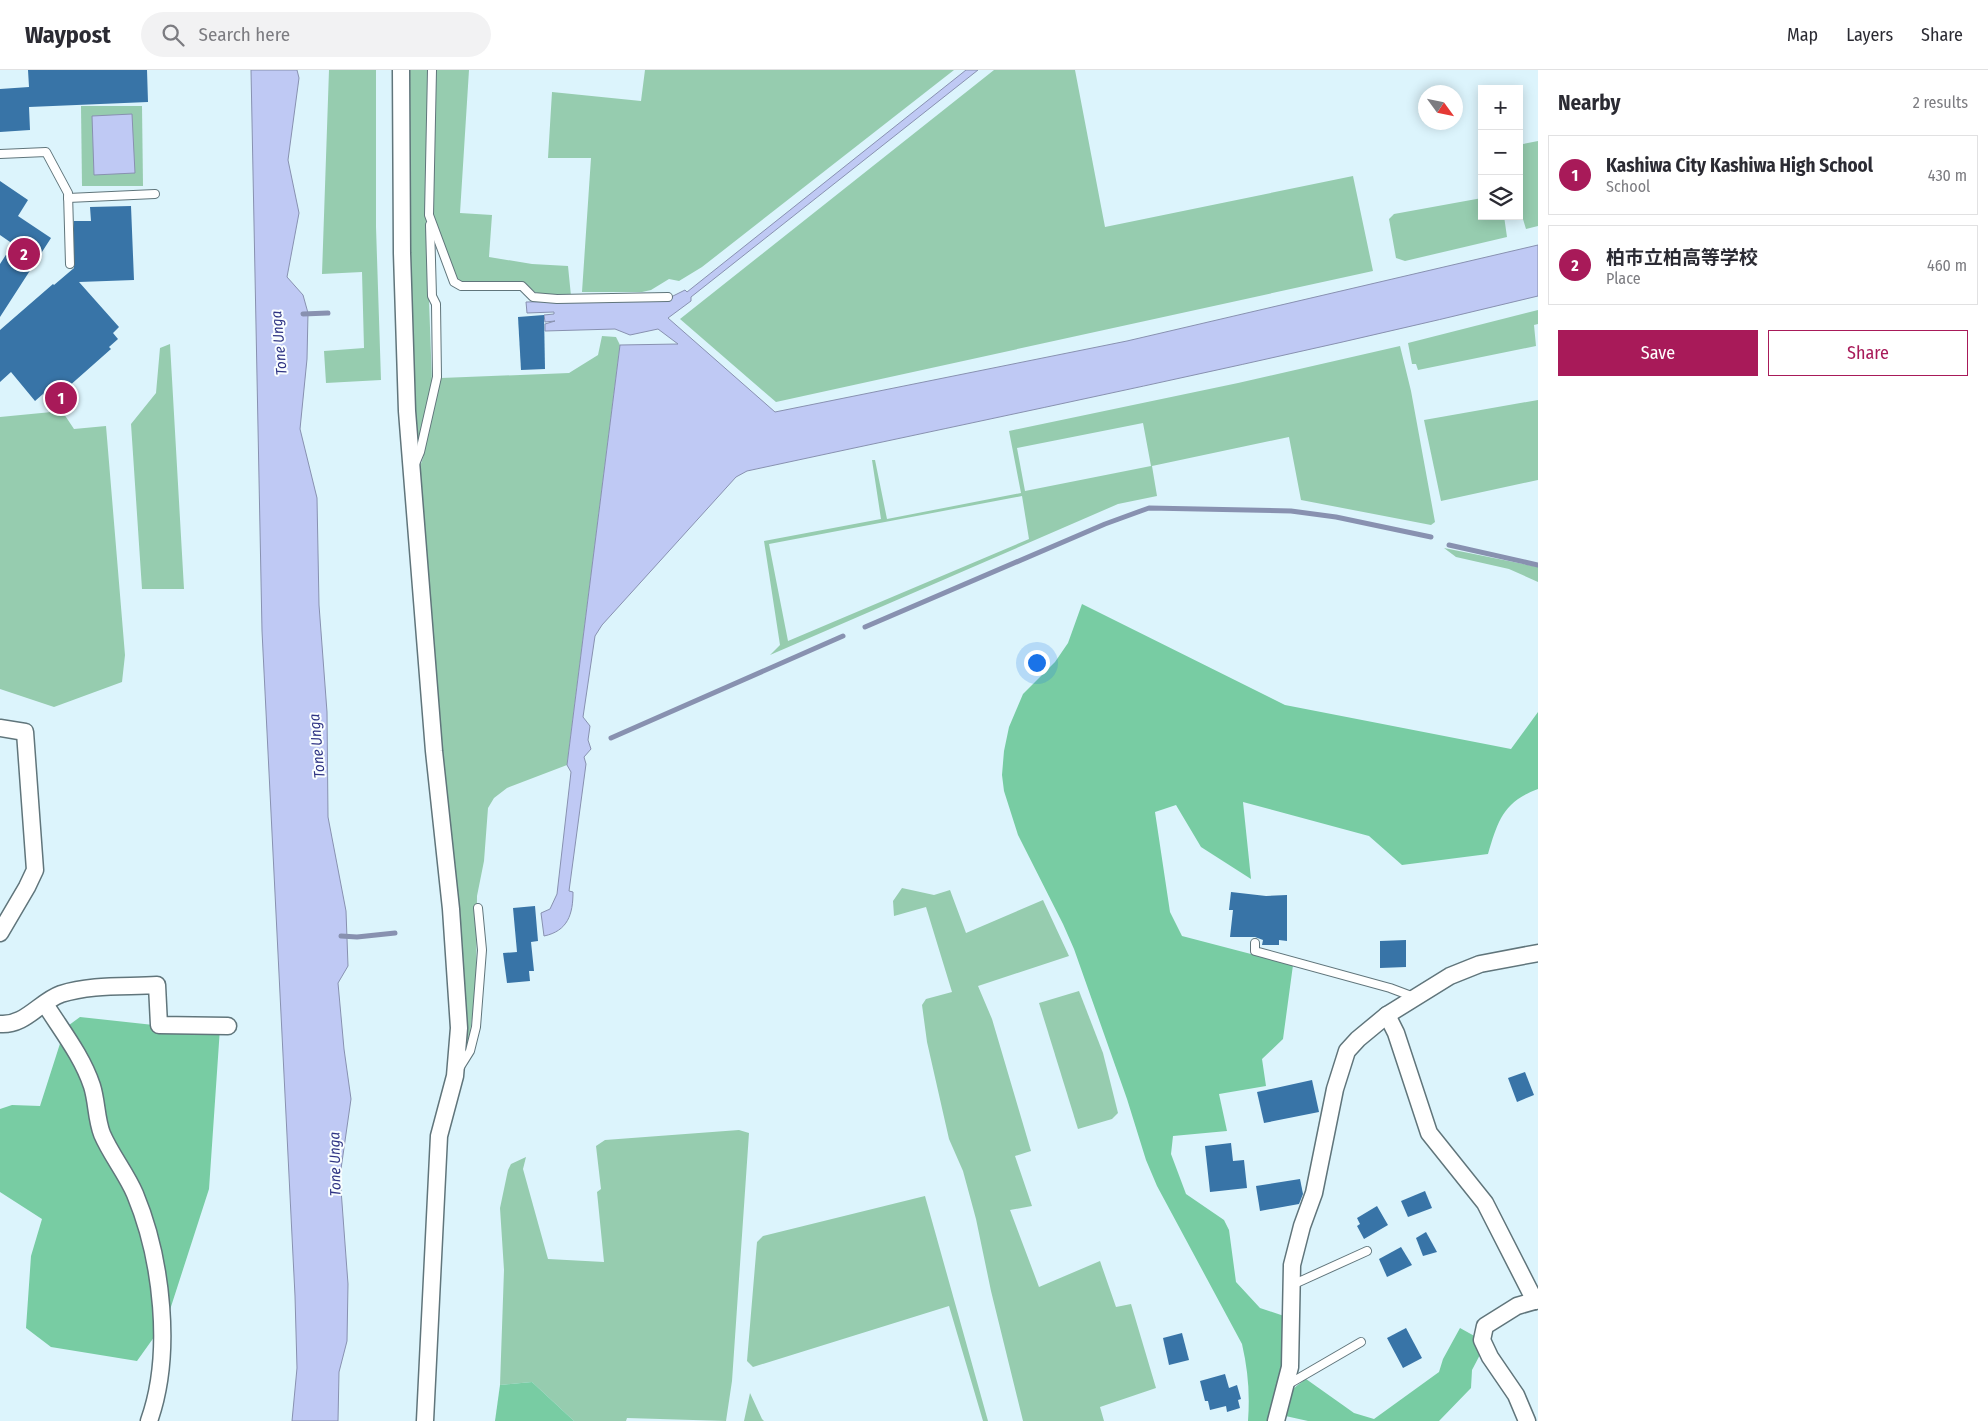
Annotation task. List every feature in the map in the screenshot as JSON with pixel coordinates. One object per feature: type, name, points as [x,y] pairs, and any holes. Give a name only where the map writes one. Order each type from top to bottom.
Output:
[{"type":"street","points":[[401,70],[402,253],[411,471],[434,751],[455,953],[459,1028],[455,1076],[439,1136],[425,1421]]},
{"type":"street","points":[[0,728],[25,732],[35,870],[28,887],[0,933]]},
{"type":"street","points":[[1276,1421],[1290,1367],[1292,1265],[1302,1226],[1314,1194],[1341,1066],[1347,1051],[1358,1039],[1387,1015],[1450,976],[1480,964],[1538,953]]},
{"type":"street","points":[[0,1024],[17,1023],[60,995],[81,990],[157,985],[159,1025],[228,1026]]},
{"type":"street","points":[[45,1004],[84,1065],[93,1089],[96,1115],[103,1135],[134,1194],[156,1263],[163,1338],[156,1394],[150,1421]]},
{"type":"street","points":[[1387,1015],[1396,1033],[1429,1133],[1485,1203],[1537,1300],[1517,1306],[1485,1326],[1482,1340],[1490,1357],[1516,1394],[1527,1421]]},
{"type":"lane","points":[[411,471],[420,452],[437,377],[436,304],[432,296],[429,215],[432,70]]},
{"type":"lane","points":[[0,154],[46,152],[68,198],[70,264]]},
{"type":"lane","points":[[68,198],[155,194]]},
{"type":"lane","points":[[429,215],[450,275],[454,282],[461,286],[522,286],[533,297],[557,299],[668,297]]},
{"type":"lane","points":[[455,1076],[470,1051],[476,1027],[482,950],[478,908]]},
{"type":"lane","points":[[1256,943],[1255,951],[1390,988],[1414,997]]},
{"type":"lane","points":[[1292,1285],[1366,1251]]},
{"type":"lane","points":[[1285,1386],[1361,1342]]},
{"type":"green space","points":[[329,70],[376,70],[376,227],[381,380],[326,383],[324,351],[364,348],[362,272],[322,274]]},
{"type":"green space","points":[[405,70],[428,70],[426,219],[432,382],[417,452],[414,452]]},
{"type":"green space","points":[[434,70],[469,70],[460,213],[492,215],[489,257],[532,264],[568,266],[571,296],[547,296],[535,292],[525,284],[461,283],[457,281],[433,215]]},
{"type":"green space","points":[[645,70],[954,70],[702,267],[679,281],[669,279],[651,290],[642,292],[582,292],[591,158],[548,158],[552,92],[641,101]]},
{"type":"green space","points":[[994,70],[1075,70],[1105,227],[1353,176],[1373,271],[776,402],[680,319]]},
{"type":"green space","points":[[81,106],[142,106],[143,186],[82,186]]},
{"type":"green space","points":[[1538,141],[1538,226],[1526,229],[1523,219],[1523,144]]},
{"type":"green space","points":[[1478,199],[1478,220],[1505,220],[1507,237],[1405,261],[1396,258],[1389,219],[1394,214]]},
{"type":"green space","points":[[1538,310],[1538,324],[1534,325],[1536,346],[1418,370],[1416,364],[1412,364],[1408,343]]},
{"type":"green space","points":[[602,336],[616,337],[620,345],[567,765],[507,788],[494,798],[488,808],[484,861],[477,896],[476,990],[468,1047],[463,1056],[417,475],[423,458],[441,378],[569,373],[598,355]]},
{"type":"green space","points":[[170,344],[184,589],[142,589],[131,424],[156,393],[160,348]]},
{"type":"green space","points":[[1400,346],[1411,391],[1435,522],[1431,525],[1301,500],[1289,437],[1152,466],[1157,496],[1118,504],[770,655],[780,645],[764,541],[881,519],[872,460],[875,460],[887,519],[1021,493],[1009,431],[1238,383]],"holes":[[[1143,423],[1151,466],[1025,491],[1017,448]],[[1022,496],[1029,539],[788,641],[769,544]]]},
{"type":"green space","points":[[1538,400],[1538,480],[1441,501],[1424,420]]},
{"type":"green space","points":[[62,411],[74,429],[106,426],[125,655],[122,682],[54,707],[0,689],[0,417]]},
{"type":"green space","points":[[1444,548],[1538,567],[1538,582],[1509,569],[1456,557]]},
{"type":"green space","points":[[1082,604],[1285,705],[1511,749],[1538,712],[1538,789],[1526,794],[1509,807],[1499,822],[1488,854],[1402,865],[1369,836],[1243,802],[1251,879],[1201,847],[1176,805],[1155,812],[1170,912],[1182,936],[1293,965],[1283,1039],[1262,1059],[1266,1086],[1219,1094],[1227,1131],[1173,1136],[1171,1154],[1186,1194],[1224,1220],[1229,1230],[1236,1282],[1260,1308],[1290,1318],[1274,1421],[1248,1421],[1248,1382],[1242,1344],[1157,1186],[1146,1160],[1127,1099],[1074,949],[1018,835],[1004,791],[1002,775],[1009,727],[1023,694],[1055,662],[1068,643]]},
{"type":"green space","points":[[902,888],[934,895],[950,890],[966,933],[1043,900],[1069,956],[978,986],[992,1019],[1031,1151],[1015,1156],[1032,1206],[1010,1210],[1039,1287],[1100,1261],[1116,1307],[1131,1304],[1156,1388],[1100,1407],[1104,1421],[1023,1421],[991,1291],[976,1219],[963,1171],[949,1139],[927,1042],[922,1005],[926,999],[952,992],[926,907],[894,916],[893,901]]},
{"type":"green space","points":[[1079,991],[1103,1053],[1118,1113],[1112,1119],[1078,1129],[1039,1003]]},
{"type":"green space","points":[[80,1017],[172,1027],[220,1028],[209,1189],[167,1319],[137,1361],[51,1347],[26,1328],[31,1256],[42,1219],[0,1192],[0,1109],[12,1105],[40,1106],[65,1028]]},
{"type":"green space","points":[[739,1130],[749,1133],[732,1381],[726,1421],[627,1418],[626,1421],[574,1421],[532,1382],[500,1385],[504,1270],[500,1208],[511,1164],[526,1157],[523,1169],[548,1259],[604,1262],[597,1192],[601,1189],[596,1146],[605,1140]]},
{"type":"green space","points":[[925,1196],[988,1421],[983,1421],[949,1306],[753,1367],[747,1361],[757,1242],[763,1236]]},
{"type":"green space","points":[[1460,1328],[1478,1338],[1483,1349],[1472,1370],[1471,1388],[1439,1421],[1308,1421],[1281,1415],[1289,1394],[1306,1379],[1354,1413],[1374,1419],[1439,1372],[1443,1359]]},
{"type":"green space","points":[[532,1382],[574,1421],[495,1421],[500,1385]]},
{"type":"green space","points":[[750,1393],[762,1419],[764,1421],[744,1421]]},
{"type":"water","name":"Tone Unga","points":[[251,70],[297,70],[299,78],[288,160],[299,213],[287,277],[303,295],[308,313],[307,359],[300,429],[317,498],[319,605],[327,712],[328,817],[346,911],[348,966],[338,983],[351,1099],[340,1176],[348,1284],[347,1341],[339,1372],[338,1421],[292,1421],[297,1368],[295,1296],[262,631]]},
{"type":"water","points":[[966,70],[978,70],[691,297],[691,301],[668,318],[775,412],[1127,341],[1538,245],[1538,296],[1242,364],[747,471],[736,477],[602,625],[595,636],[583,717],[590,726],[588,740],[591,749],[584,757],[586,764],[569,891],[573,892],[572,907],[564,926],[552,934],[544,936],[541,913],[550,909],[557,894],[571,772],[567,765],[620,345],[678,344],[658,329],[630,335],[615,329],[545,331],[545,324],[555,321],[545,322],[544,315],[554,314],[554,312],[527,313],[526,302],[667,299],[685,290],[687,292]]},
{"type":"water","points":[[132,114],[135,173],[94,175],[92,116]]},
{"type":"building","points":[[28,70],[147,70],[148,102],[29,107],[30,130],[0,132],[0,89],[29,87]]},
{"type":"building","points":[[0,181],[28,200],[18,216],[51,238],[0,317],[0,264],[13,244],[0,235]]},
{"type":"building","points":[[131,206],[134,280],[79,282],[119,327],[113,333],[118,339],[109,347],[111,349],[59,395],[57,393],[48,401],[43,394],[35,401],[11,372],[0,382],[0,330],[74,268],[74,221],[91,221],[90,207]]},
{"type":"building","points":[[544,315],[545,369],[521,370],[518,317]]},
{"type":"building","points":[[1231,892],[1266,896],[1287,895],[1287,941],[1279,940],[1279,945],[1262,945],[1263,940],[1255,937],[1230,937],[1233,910],[1229,910]]},
{"type":"building","points":[[535,906],[538,941],[531,942],[534,971],[529,971],[530,981],[507,983],[503,953],[517,952],[513,908]]},
{"type":"building","points":[[1406,940],[1406,967],[1380,968],[1380,941]]},
{"type":"building","points":[[1525,1072],[1534,1095],[1517,1102],[1508,1078]]},
{"type":"building","points":[[1312,1080],[1319,1112],[1264,1123],[1257,1092]]},
{"type":"building","points":[[1231,1143],[1233,1161],[1244,1160],[1247,1188],[1210,1192],[1205,1146]]},
{"type":"building","points":[[1300,1179],[1303,1194],[1299,1204],[1260,1211],[1256,1186]]},
{"type":"building","points":[[1425,1191],[1432,1208],[1408,1217],[1401,1201]]},
{"type":"building","points":[[1377,1206],[1388,1225],[1364,1239],[1357,1226],[1360,1224],[1357,1218]]},
{"type":"building","points":[[1426,1232],[1437,1252],[1423,1256],[1416,1238]]},
{"type":"building","points":[[1401,1247],[1412,1265],[1387,1277],[1379,1259]]},
{"type":"building","points":[[1406,1328],[1422,1358],[1403,1368],[1387,1338]]},
{"type":"building","points":[[1182,1333],[1189,1360],[1169,1365],[1163,1338]]},
{"type":"building","points":[[1225,1374],[1229,1388],[1237,1385],[1241,1399],[1238,1400],[1240,1408],[1227,1412],[1226,1406],[1210,1410],[1208,1401],[1205,1401],[1200,1381]]},
{"type":"waterway","points":[[303,314],[328,313]]},
{"type":"waterway","points":[[865,627],[1105,524],[1149,508],[1291,511],[1336,517],[1431,537]]},
{"type":"waterway","points":[[1449,545],[1538,565]]},
{"type":"waterway","points":[[611,738],[843,636]]},
{"type":"waterway","points":[[341,936],[357,937],[395,933]]},
{"type":"place","name":"柏市立柏高等学校","points":[[24,254]]},
{"type":"place","name":"Kashiwa City Kashiwa High School","points":[[61,398]]}]
